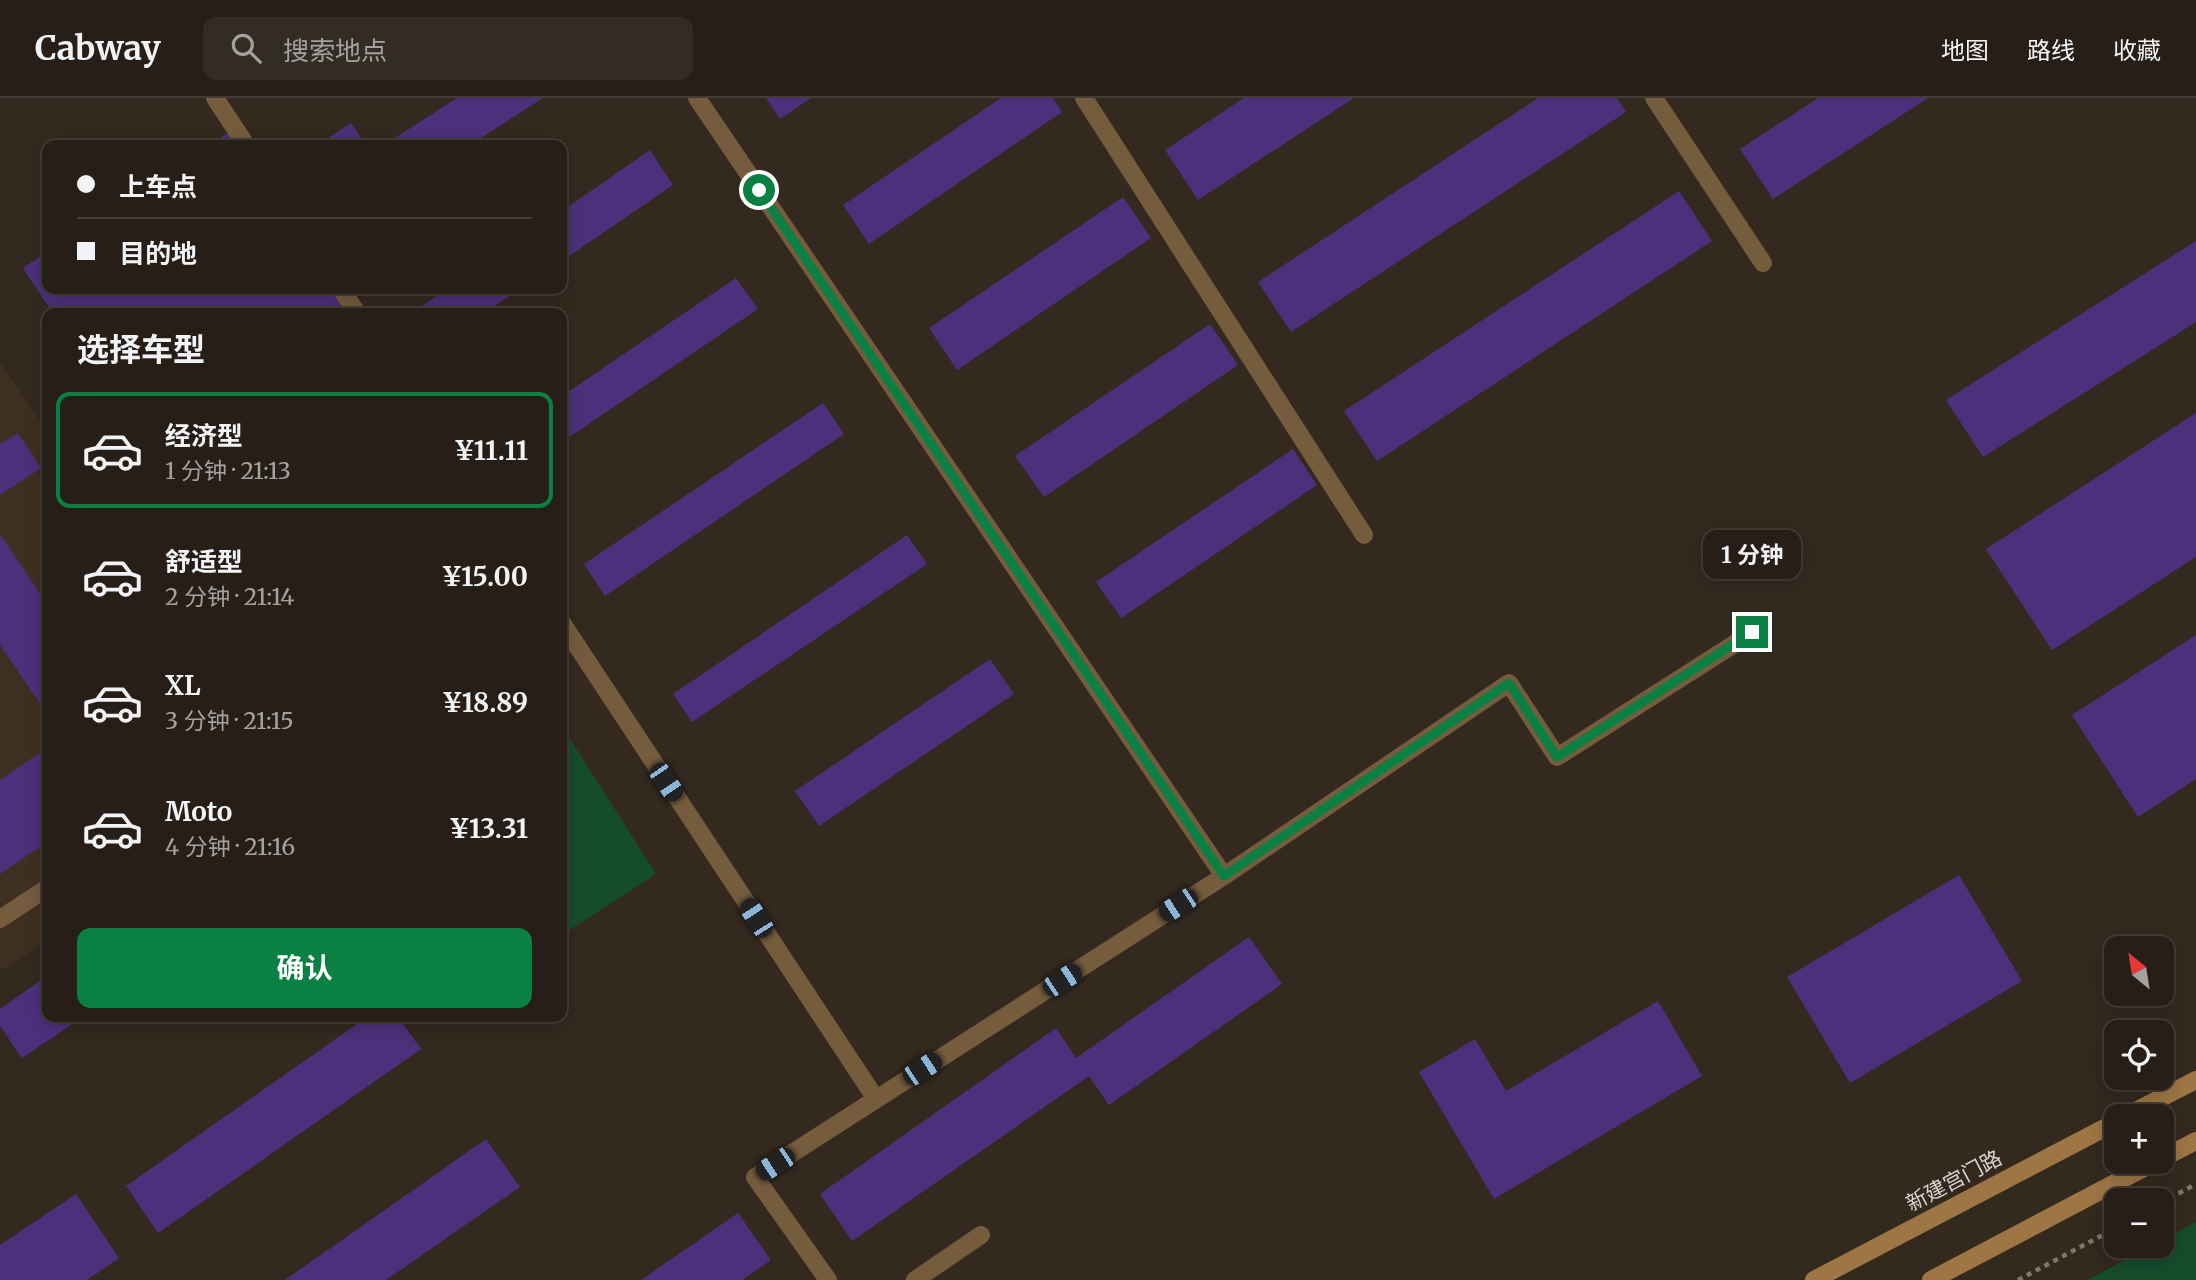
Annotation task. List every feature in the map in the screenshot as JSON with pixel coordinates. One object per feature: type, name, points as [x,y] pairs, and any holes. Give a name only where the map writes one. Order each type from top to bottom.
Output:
[{"type":"street","points":[[215,98],[243,140]]},
{"type":"street","points":[[697,98],[1224,876]]},
{"type":"street","points":[[1084,98],[1364,535]]},
{"type":"street","points":[[1654,98],[1763,263]]},
{"type":"street","points":[[567,631],[876,1099]]},
{"type":"street","points":[[828,1280],[755,1177],[1224,876],[1509,683],[1557,757],[1752,632]]},
{"type":"street","points":[[0,919],[42,891]]},
{"type":"street","points":[[2149,1104],[2196,1080]]},
{"type":"street","name":"新建宫门路","points":[[1814,1280],[2104,1128]]},
{"type":"street","points":[[2174,1152],[2196,1141]]},
{"type":"street","points":[[1931,1280],[2132,1174]]},
{"type":"street","points":[[915,1280],[981,1235]]},
{"type":"path","points":[[2174,1196],[2196,1184]]},
{"type":"path","points":[[2018,1280],[2104,1234]]},
{"type":"shaded area","points":[[0,362],[42,424],[42,943],[0,971]]},
{"type":"green space","points":[[567,734],[656,874],[567,932]]},
{"type":"green space","points":[[2196,1222],[2196,1280],[2087,1280],[2129,1258],[2174,1258],[2174,1234]]},
{"type":"building","points":[[457,98],[543,98],[478,140],[392,140]]},
{"type":"building","points":[[766,98],[811,98],[780,119]]},
{"type":"building","points":[[1001,98],[1053,98],[1062,112],[869,244],[843,205]]},
{"type":"building","points":[[1244,98],[1354,98],[1198,200],[1165,150]]},
{"type":"building","points":[[1538,98],[1617,98],[1626,112],[1291,332],[1258,282]]},
{"type":"building","points":[[1818,98],[1928,98],[1773,199],[1740,149]]},
{"type":"building","points":[[351,123],[363,140],[326,140]]},
{"type":"building","points":[[228,133],[233,140],[217,140]]},
{"type":"building","points":[[650,150],[673,185],[567,258],[567,208]]},
{"type":"building","points":[[1679,191],[1712,241],[1377,461],[1344,411]]},
{"type":"building","points":[[1123,197],[1151,238],[957,370],[929,328]]},
{"type":"building","points":[[2196,241],[2196,322],[1983,457],[1946,400]]},
{"type":"building","points":[[42,255],[42,294],[334,294],[344,308],[50,308],[23,268]]},
{"type":"building","points":[[736,278],[758,309],[567,439],[567,393]]},
{"type":"building","points":[[440,294],[512,294],[492,308],[418,308]]},
{"type":"building","points":[[1210,324],[1238,365],[1044,497],[1015,456]]},
{"type":"building","points":[[823,403],[844,434],[605,596],[584,564]]},
{"type":"building","points":[[2196,413],[2196,557],[2052,650],[1986,549]]},
{"type":"building","points":[[18,433],[41,468],[0,495],[0,444]]},
{"type":"building","points":[[1293,449],[1317,485],[1121,618],[1096,582]]},
{"type":"building","points":[[0,534],[42,597],[42,707],[0,645]]},
{"type":"building","points":[[907,535],[927,564],[692,722],[673,694]]},
{"type":"building","points":[[2196,635],[2196,779],[2138,817],[2072,715]]},
{"type":"building","points":[[990,659],[1014,694],[819,826],[795,791]]},
{"type":"building","points":[[42,751],[42,845],[0,874],[0,780]]},
{"type":"building","points":[[1959,875],[2022,981],[1850,1083],[1787,977]]},
{"type":"building","points":[[1249,937],[1282,984],[1109,1105],[1089,1076],[852,1241],[820,1194],[1056,1028],[1076,1058]]},
{"type":"building","points":[[42,980],[42,1022],[76,1022],[22,1058],[0,1026],[0,1009]]},
{"type":"building","points":[[1658,1001],[1702,1076],[1494,1199],[1419,1072],[1475,1039],[1506,1091]]},
{"type":"building","points":[[360,1022],[402,1022],[421,1049],[158,1233],[126,1186]]},
{"type":"building","points":[[486,1139],[520,1187],[386,1280],[285,1280]]},
{"type":"building","points":[[76,1194],[119,1258],[87,1280],[0,1280],[0,1245]]},
{"type":"building","points":[[738,1213],[771,1260],[742,1280],[641,1280]]},
{"type":"route","points":[[759,190],[1224,876],[1509,683],[1557,757],[1752,632]]}]
